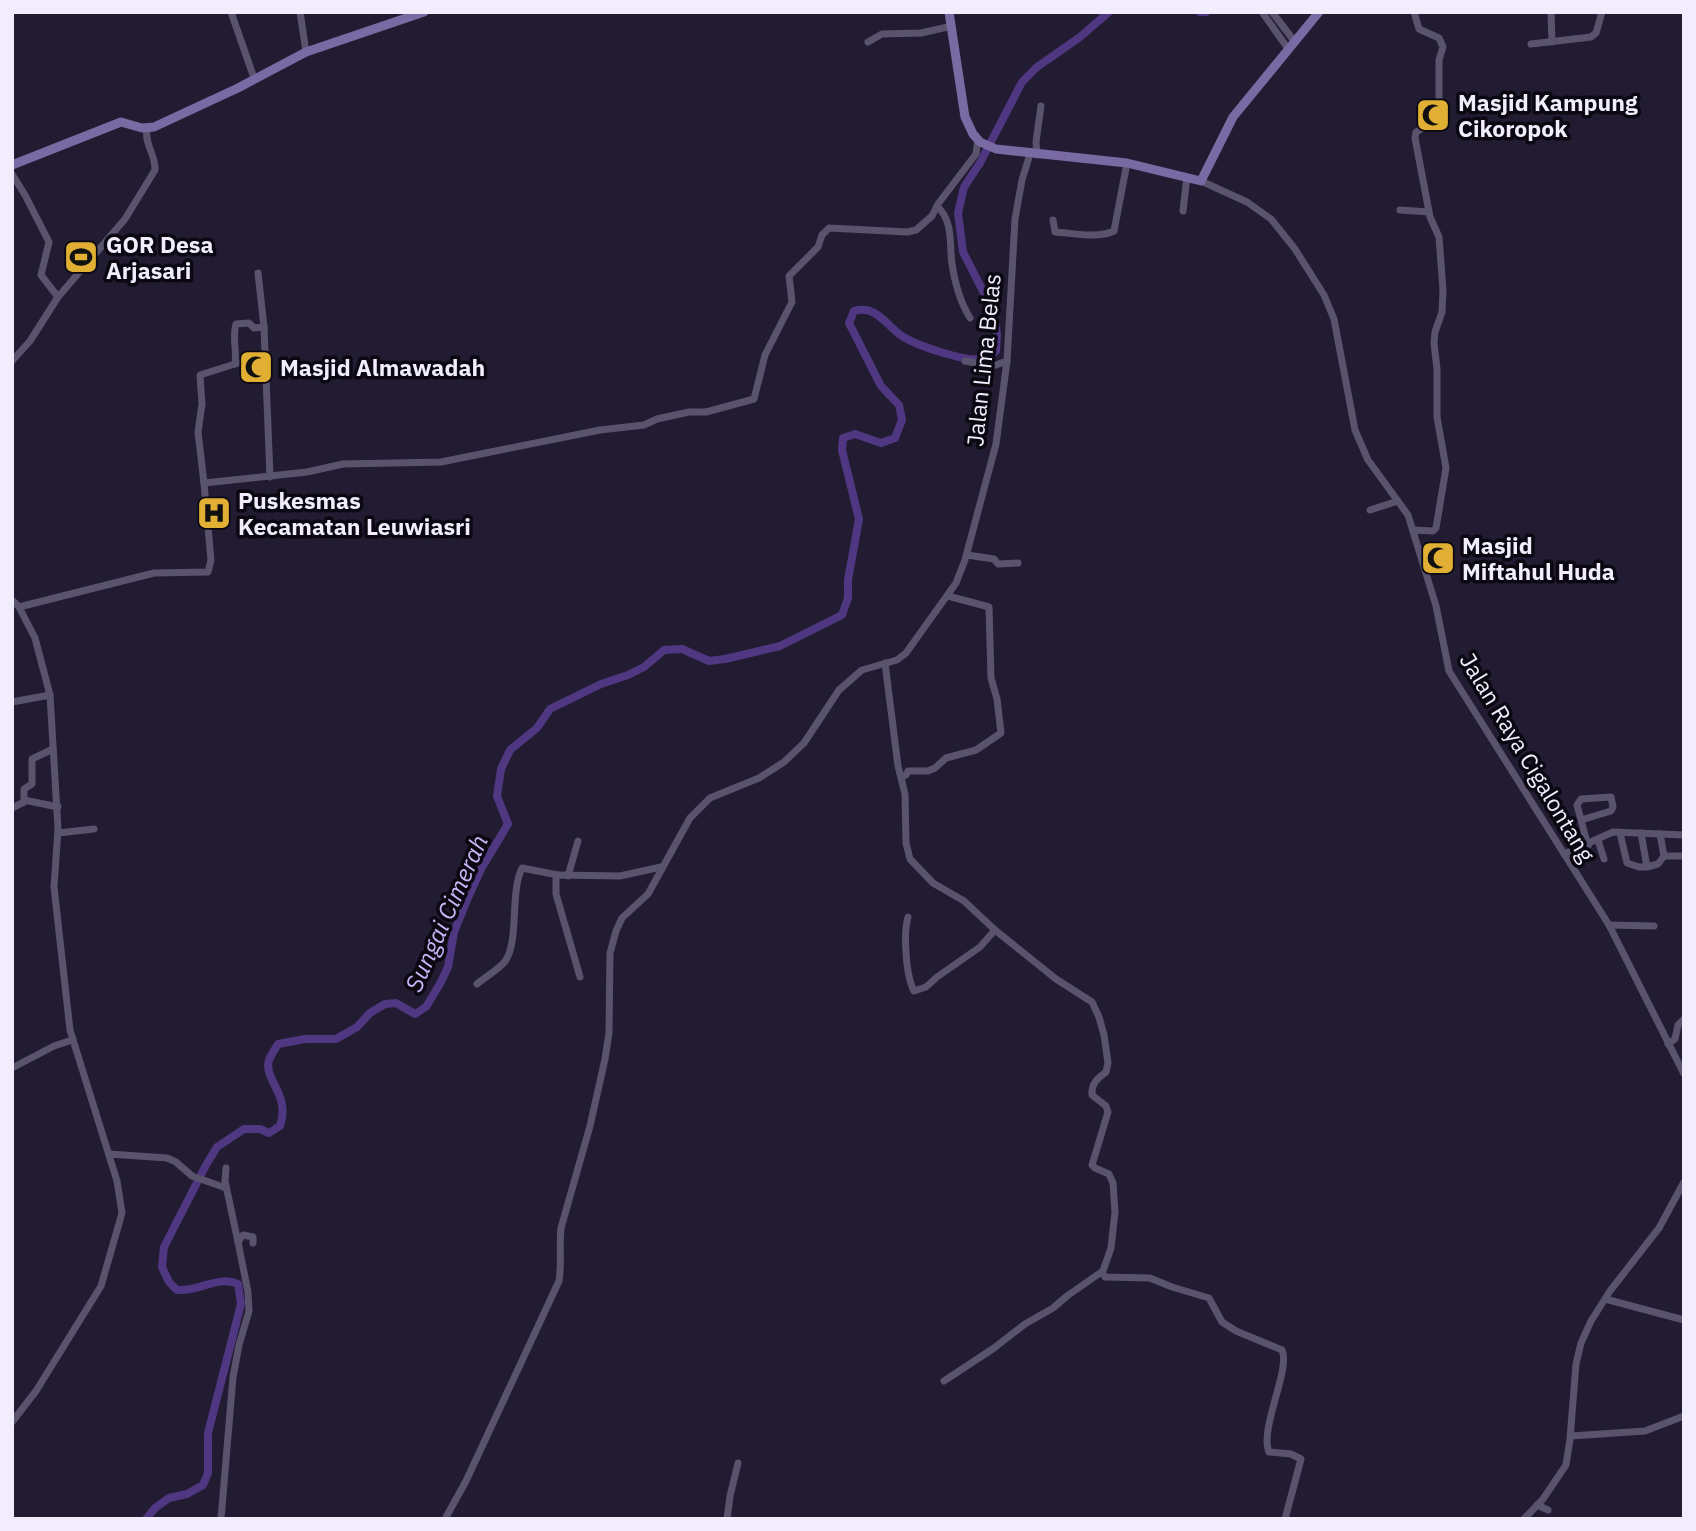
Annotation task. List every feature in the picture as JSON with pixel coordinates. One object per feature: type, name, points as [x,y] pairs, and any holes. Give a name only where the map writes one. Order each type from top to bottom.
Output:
[{"type":"main road","points":[[12,165],[121,122],[147,129],[306,52],[424,12]]},
{"type":"main road","points":[[948,12],[963,107],[968,127],[979,140],[996,149],[1127,163],[1201,181],[1233,117],[1320,12]]},
{"type":"street","points":[[231,12],[254,78]]},
{"type":"street","points":[[300,12],[306,52]]},
{"type":"street","points":[[1262,12],[1292,46]]},
{"type":"street","points":[[1272,12],[1292,46]]},
{"type":"street","points":[[1413,12],[1419,29],[1440,38],[1443,47],[1439,60],[1439,119],[1416,132],[1415,138],[1429,212],[1439,237],[1442,312],[1435,330],[1434,343],[1437,417],[1446,468],[1436,528],[1433,531],[1413,530]]},
{"type":"street","points":[[1550,12],[1552,42]]},
{"type":"street","points":[[1531,44],[1591,37],[1596,33],[1602,12]]},
{"type":"street","points":[[868,42],[882,34],[921,33],[952,26]]},
{"type":"street","name":"Jalan Lima Belas","points":[[445,1519],[466,1481],[559,1281],[562,1268],[559,1246],[561,1228],[590,1126],[605,1059],[609,1033],[610,953],[615,931],[622,918],[648,894],[690,818],[710,798],[759,778],[784,762],[804,743],[839,690],[862,670],[897,660],[906,653],[956,583],[967,555],[996,444],[1007,360],[1015,219],[1021,180],[1034,154],[1041,106]]},
{"type":"street","points":[[12,361],[30,341],[58,297],[125,219],[155,170],[155,162],[146,139],[147,129]]},
{"type":"street","points":[[204,483],[307,472],[343,464],[441,462],[600,430],[644,425],[657,419],[689,412],[706,412],[754,399],[765,355],[792,302],[789,276],[818,247],[825,231],[829,228],[860,231],[916,230],[929,218],[976,154],[979,140]]},
{"type":"street","points":[[1053,219],[1055,232],[1077,235],[1108,234],[1114,230],[1127,163]]},
{"type":"street","points":[[12,174],[21,186],[48,242],[41,275],[58,297]]},
{"type":"street","points":[[1182,211],[1187,177]]},
{"type":"street","name":"Jalan Raya Cigalontang","points":[[1201,181],[1247,202],[1271,219],[1314,277],[1334,319],[1352,417],[1360,444],[1383,483],[1400,504],[1413,530],[1436,606],[1450,671],[1609,925],[1684,1074]]},
{"type":"street","points":[[937,206],[949,226],[954,273],[963,306],[970,318]]},
{"type":"street","points":[[1399,211],[1429,212]]},
{"type":"street","points":[[258,273],[264,327],[270,477]]},
{"type":"street","points":[[235,363],[236,346],[233,333],[236,324],[249,323],[254,328],[264,327]]},
{"type":"street","points":[[19,607],[154,573],[208,572],[211,560],[198,432],[202,404],[200,375],[264,355]]},
{"type":"street","points":[[965,361],[993,366],[1007,360]]},
{"type":"street","points":[[1370,510],[1400,504]]},
{"type":"street","points":[[967,555],[994,559],[998,564],[1018,563]]},
{"type":"street","points":[[901,777],[908,771],[928,771],[946,758],[976,750],[1001,733],[997,698],[991,678],[989,607],[948,596]]},
{"type":"street","points":[[12,600],[19,607],[35,638],[50,695],[58,807],[54,887],[72,1040],[109,1154],[122,1213],[103,1280],[55,1361],[12,1422]]},
{"type":"street","points":[[885,663],[887,691],[905,794],[906,848],[910,859],[933,883],[964,901],[1056,979],[1092,1002],[1105,1039],[1108,1067],[1106,1072],[1096,1079],[1092,1090],[1092,1095],[1106,1106],[1108,1112],[1092,1161],[1095,1168],[1105,1171],[1111,1177],[1115,1209],[1111,1248],[1102,1272],[1054,1308],[1025,1324],[944,1381]]},
{"type":"street","points":[[12,702],[50,695]]},
{"type":"street","points":[[24,800],[24,789],[32,783],[32,759],[53,749]]},
{"type":"street","points":[[1581,820],[1611,811],[1611,797],[1579,801],[1577,805],[1581,820],[1588,846]]},
{"type":"street","points":[[12,808],[24,800],[58,807]]},
{"type":"street","points":[[58,833],[94,829]]},
{"type":"street","points":[[1620,833],[1627,863],[1639,867],[1658,864],[1664,856],[1660,834]]},
{"type":"street","points":[[1641,833],[1647,867]]},
{"type":"street","points":[[1564,855],[1609,834],[1684,835]]},
{"type":"street","points":[[1598,840],[1604,859]]},
{"type":"street","points":[[568,876],[578,841]]},
{"type":"street","points":[[1664,856],[1684,856]]},
{"type":"street","points":[[477,984],[507,959],[522,868],[568,876],[620,876],[662,867]]},
{"type":"street","points":[[558,875],[555,878],[556,894],[580,977]]},
{"type":"street","points":[[908,917],[905,926],[906,948],[914,991],[926,987],[980,947],[995,930]]},
{"type":"street","points":[[1609,925],[1654,926]]},
{"type":"street","points":[[1668,1044],[1675,1039],[1678,1025],[1684,1019]]},
{"type":"street","points":[[12,1068],[54,1046],[72,1040]]},
{"type":"street","points":[[109,1154],[167,1158],[192,1176],[226,1188]]},
{"type":"street","points":[[221,1519],[233,1377],[249,1311],[248,1292],[226,1188],[226,1168]]},
{"type":"street","points":[[1524,1519],[1564,1470],[1568,1460],[1576,1364],[1581,1343],[1591,1321],[1659,1228],[1684,1182]]},
{"type":"street","points":[[238,1242],[243,1235],[248,1235],[253,1237],[253,1243]]},
{"type":"street","points":[[1102,1272],[1105,1277],[1111,1279],[1136,1276],[1150,1278],[1209,1298],[1222,1322],[1279,1348],[1284,1353],[1267,1447],[1269,1452],[1291,1454],[1301,1459],[1285,1519]]},
{"type":"street","points":[[1605,1299],[1684,1320]]},
{"type":"street","points":[[1570,1436],[1645,1430],[1684,1416]]},
{"type":"street","points":[[727,1519],[737,1463]]},
{"type":"street","points":[[1537,1505],[1548,1510]]},
{"type":"waterway","name":"Sungai Cimerah","points":[[146,1519],[169,1498],[187,1494],[203,1485],[208,1473],[208,1433],[241,1304],[238,1284],[230,1282],[215,1282],[193,1289],[177,1290],[169,1282],[162,1267],[164,1247],[217,1147],[244,1129],[260,1129],[269,1133],[280,1126],[282,1105],[268,1067],[278,1044],[305,1039],[336,1039],[357,1027],[370,1013],[385,1004],[396,1003],[415,1014],[426,1007],[448,967],[454,932],[467,900],[481,869],[508,824],[497,796],[501,769],[510,750],[537,728],[550,709],[644,667],[664,650],[682,649],[709,661],[725,659],[780,646],[842,615],[848,598],[848,580],[859,519],[842,450],[843,438],[855,434],[881,443],[895,438],[902,420],[899,405],[881,386],[849,323],[854,311],[874,312],[899,334],[943,353],[980,359],[988,358],[996,351],[995,320],[963,252],[958,213],[964,187],[980,163],[1022,82],[1037,67],[1080,37],[1109,12]]},
{"type":"waterway","name":"Sungai Cimerah","points":[[1200,12],[1206,12]]},
{"type":"place","name":"Masjid Kampung Cikoropok","points":[[1433,115]]},
{"type":"place","name":"GOR Desa Arjasari","points":[[81,257]]},
{"type":"place","name":"Masjid Almawadah","points":[[256,367]]},
{"type":"place","name":"Puskesmas Kecamatan Leuwiasri","points":[[214,513]]},
{"type":"place","name":"Masjid Miftahul Huda","points":[[1438,558]]}]
